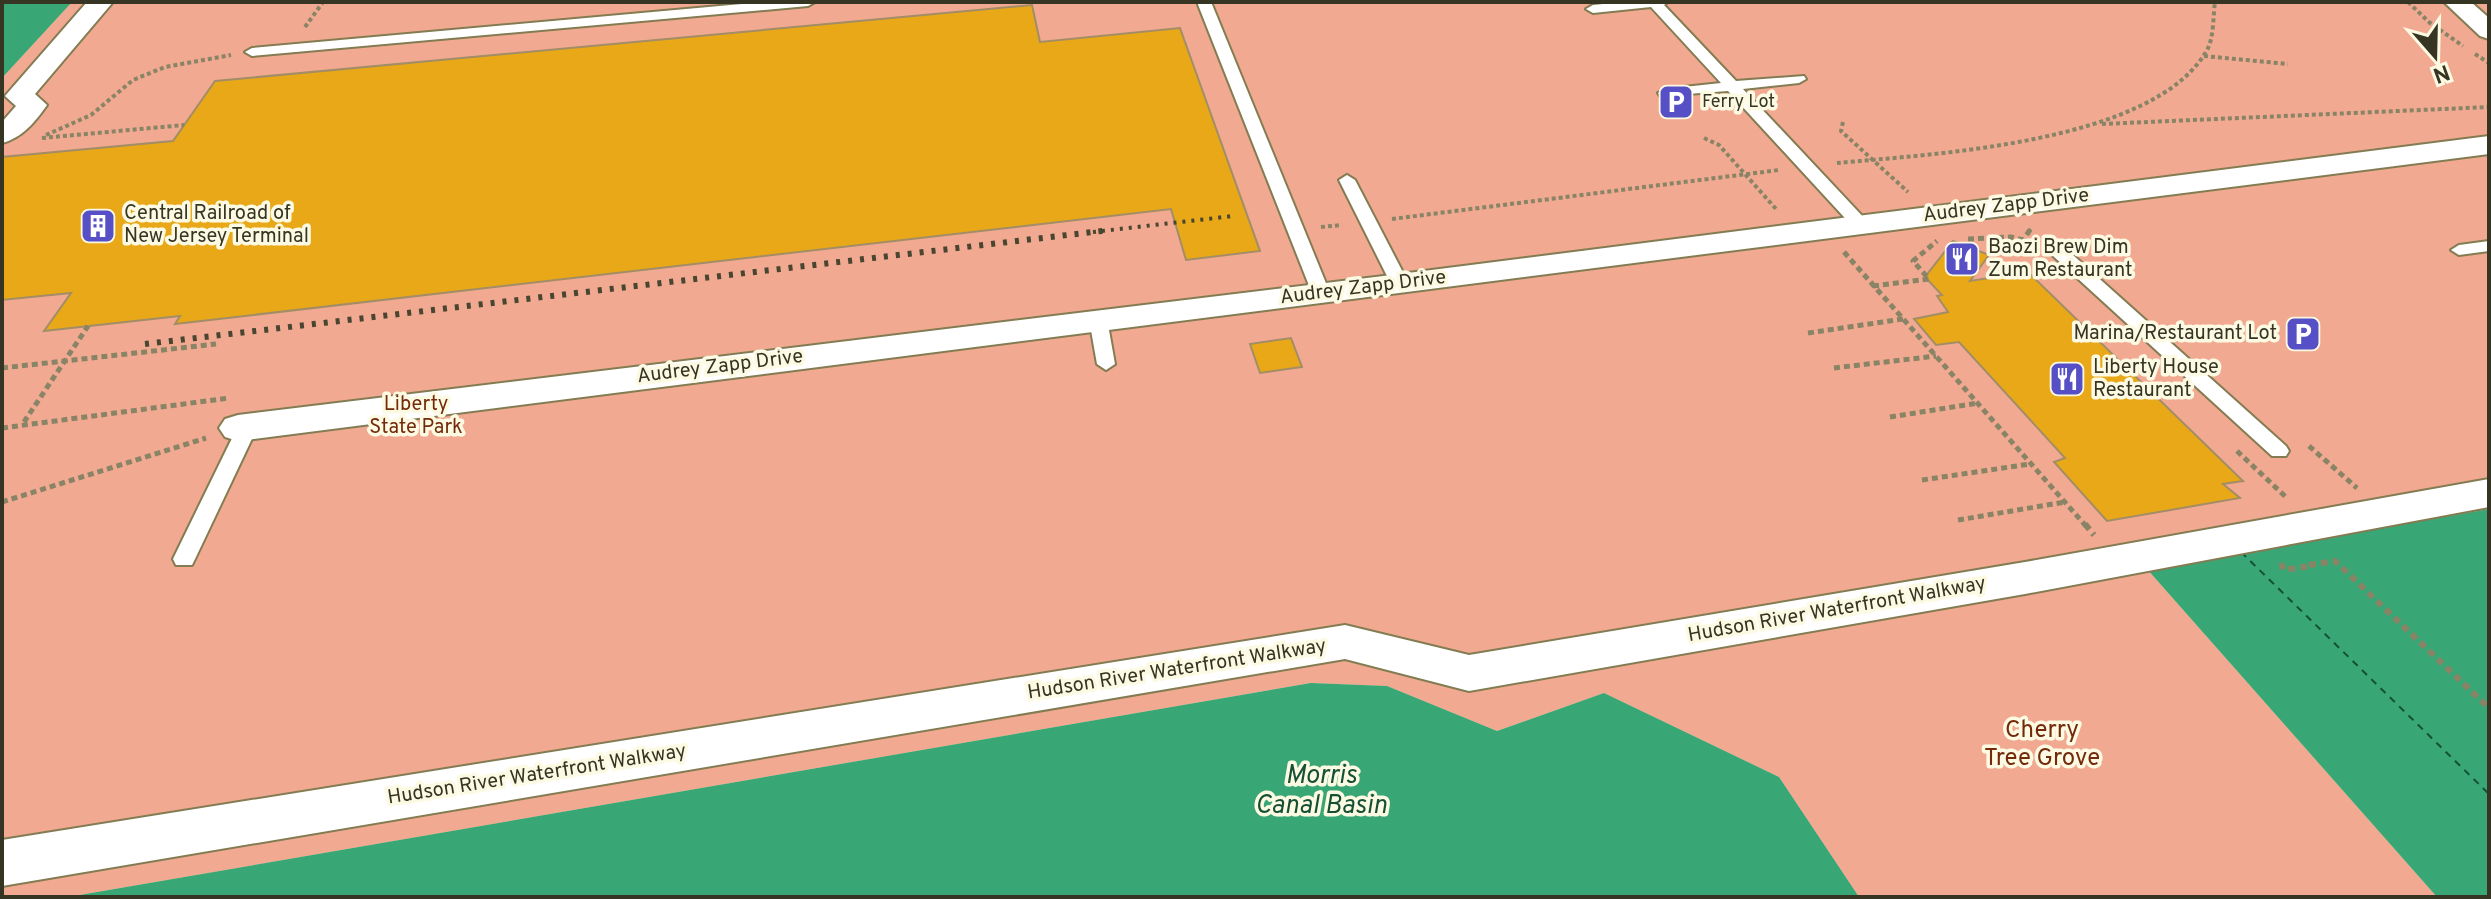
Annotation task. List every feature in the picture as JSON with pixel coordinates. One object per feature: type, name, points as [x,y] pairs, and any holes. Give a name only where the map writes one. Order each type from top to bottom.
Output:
[{"type":"street","points":[[2,134],[11,129],[33,105],[19,96],[101,2]]},
{"type":"street","points":[[2456,2],[2489,31]]},
{"type":"street","name":"Audrey Zapp Drive","points":[[243,427],[1861,225],[1937,228],[2489,145]]},
{"type":"street","name":"Hudson River Waterfront Walkway","points":[[2,863],[1345,642],[1469,673],[2489,493]]},
{"type":"lane","points":[[252,52],[808,2]]},
{"type":"lane","points":[[1204,2],[1321,293]]},
{"type":"lane","points":[[1654,2],[1861,225]]},
{"type":"lane","points":[[1593,9],[1661,2]]},
{"type":"lane","points":[[1665,93],[1799,79]]},
{"type":"lane","points":[[1347,180],[1400,284]]},
{"type":"lane","points":[[2459,250],[2489,246]]},
{"type":"lane","points":[[2058,251],[2279,451]]},
{"type":"lane","points":[[1098,319],[1106,364]]},
{"type":"lane","points":[[184,559],[243,427]]},
{"type":"path","points":[[2097,124],[2164,94],[2204,56],[2214,32],[2215,2]]},
{"type":"path","points":[[2408,2],[2430,23],[2489,63]]},
{"type":"path","points":[[184,125],[37,138],[91,115],[133,80],[165,67],[252,52]]},
{"type":"path","points":[[2204,56],[2288,64]]},
{"type":"path","points":[[1296,230],[1807,166],[1992,147],[2097,124],[2489,107]]},
{"type":"path","points":[[1843,122],[1841,131],[1937,228],[1913,261],[1929,279],[1873,286]]},
{"type":"path","points":[[1704,138],[1719,145],[1745,175],[1873,286],[2116,560]]},
{"type":"path","points":[[1808,333],[1903,319]]},
{"type":"path","points":[[24,423],[88,326]]},
{"type":"path","points":[[2,368],[216,344]]},
{"type":"path","points":[[1834,368],[1936,356]]},
{"type":"path","points":[[1890,417],[1978,403]]},
{"type":"path","points":[[2,502],[243,427]]},
{"type":"path","points":[[2309,446],[2384,512]]},
{"type":"path","points":[[1922,480],[2031,464]]},
{"type":"path","points":[[1958,520],[2065,502]]},
{"type":"path","points":[[2309,565],[2335,561],[2489,708]]},
{"type":"green space","name":"Liberty State Park","points":[[72,2],[2489,2],[2489,509],[2147,569],[2437,897],[1859,897],[1779,777],[1604,693],[1497,731],[1387,686],[1311,683],[68,897],[2,897],[2,78]]},
{"type":"water","points":[[2,2],[72,2],[2,78]]},
{"type":"water","points":[[2489,509],[2489,897],[2437,897],[2147,569]]},
{"type":"water","name":"Morris Canal Basin","points":[[1311,683],[1387,686],[1497,731],[1604,693],[1779,777],[1859,897],[68,897]]},
{"type":"building","points":[[1032,5],[1040,42],[1180,28],[1260,251],[1186,260],[1171,209],[175,324],[180,316],[44,331],[71,293],[2,300],[2,157],[173,141],[215,81]]},
{"type":"building","name":"Liberty House Restaurant","points":[[1953,241],[1989,255],[1970,281],[2028,272],[2243,481],[2223,484],[2240,498],[2107,521],[2054,462],[2065,458],[1959,342],[1936,345],[1914,319],[1948,312],[1937,296],[1942,295],[1925,277]]},
{"type":"building","points":[[1291,338],[1302,367],[1260,373],[1250,344]]},
{"type":"ferry route","points":[[2241,552],[2489,794]]},
{"type":"railway","points":[[1095,232],[1233,216]]},
{"type":"railway","points":[[1095,232],[1110,230]]},
{"type":"railway","points":[[145,344],[1095,232]]},
{"type":"place","name":"Ferry Lot","points":[[1676,102]]},
{"type":"place","name":"Central Railroad of New Jersey Terminal","points":[[98,226]]},
{"type":"place","name":"Baozi Brew Dim Zum Restaurant","points":[[1962,259]]},
{"type":"place","name":"Marina/Restaurant Lot","points":[[2303,334]]},
{"type":"place","name":"Liberty House Restaurant","points":[[2067,379]]},
{"type":"park label","name":"Cherry Tree Grove","points":[[2042,745]]}]
